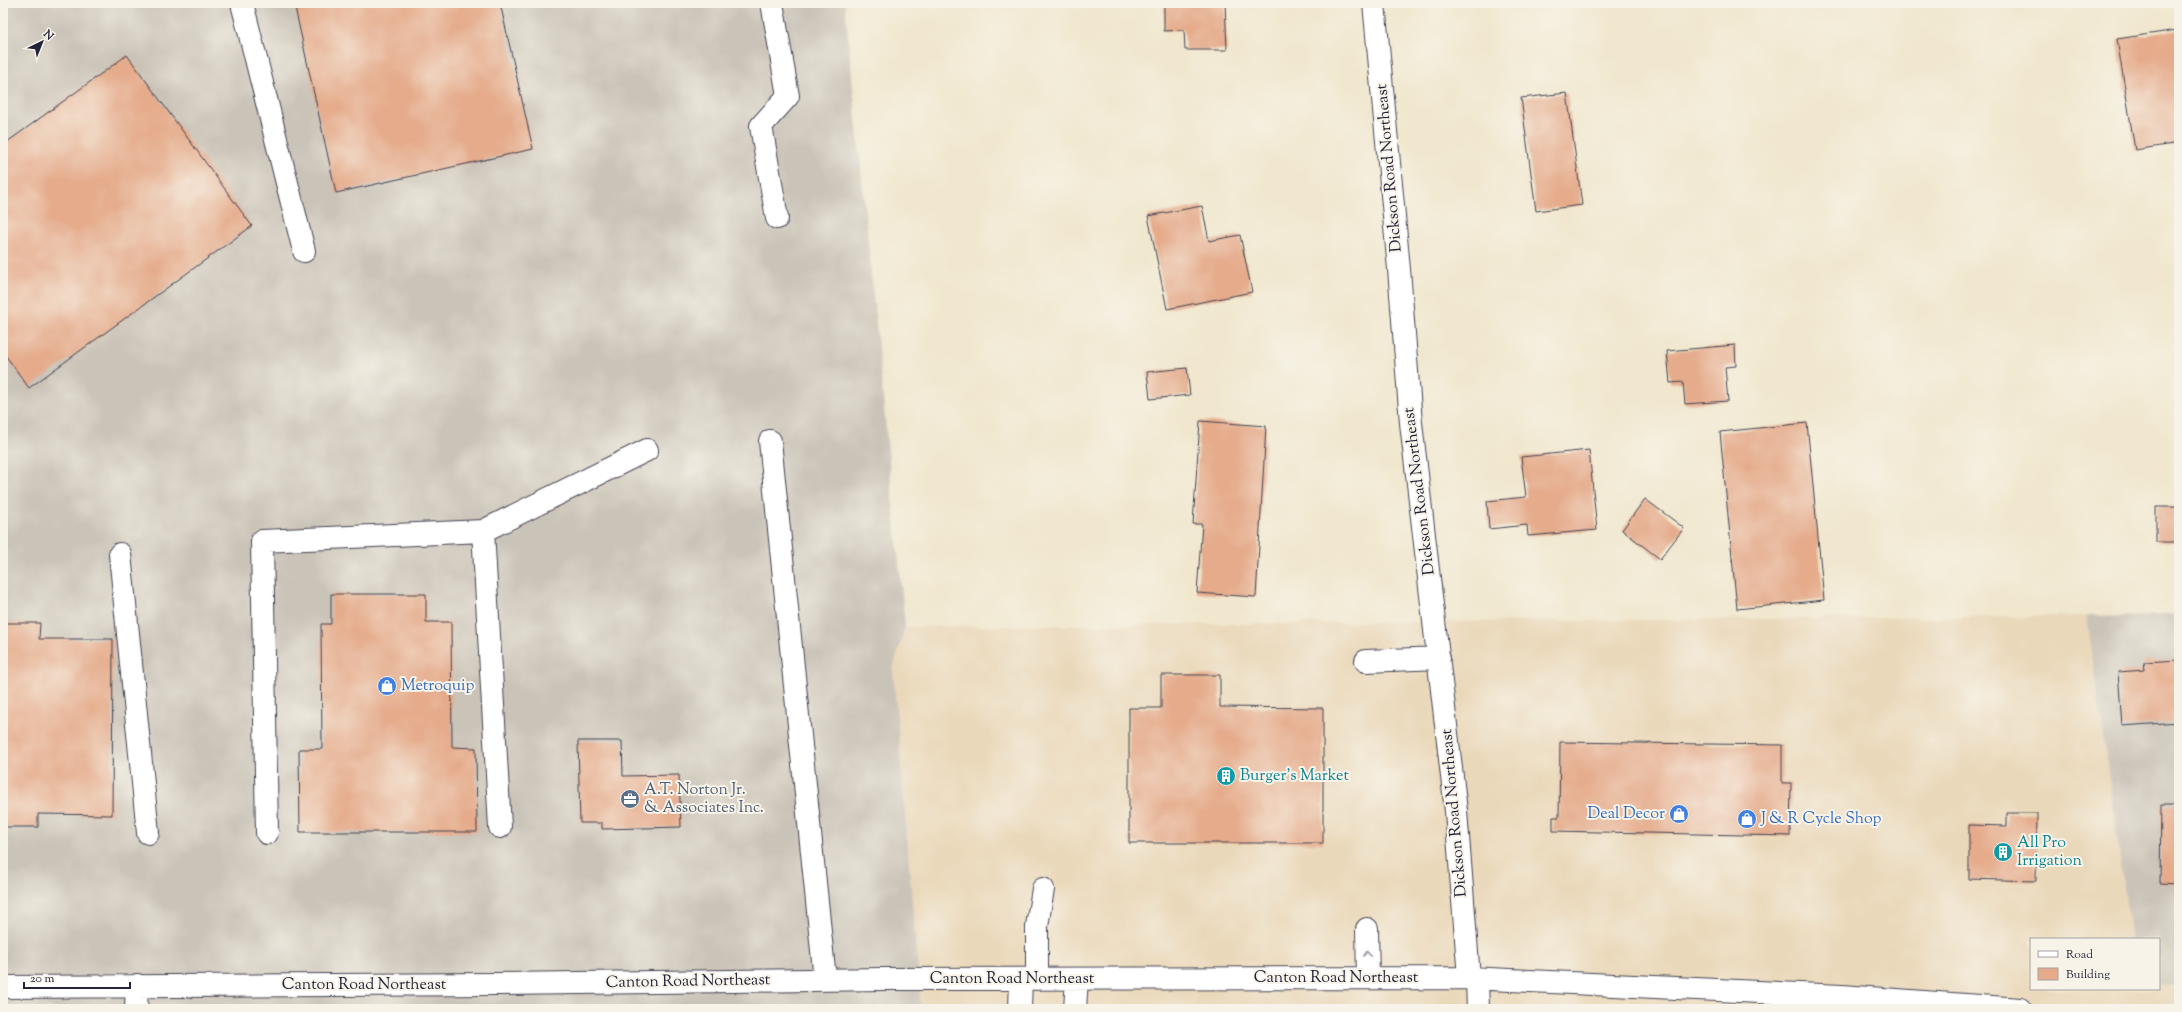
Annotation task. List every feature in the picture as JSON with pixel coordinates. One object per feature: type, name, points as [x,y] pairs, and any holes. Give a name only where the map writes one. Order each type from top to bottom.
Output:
[{"type":"street","points":[[242,3],[304,251]]},
{"type":"street","points":[[772,3],[788,96],[761,126],[777,218]]},
{"type":"street","name":"Dickson Road Northeast","points":[[1374,3],[1400,269],[1411,422],[1439,658],[1473,979],[1478,1009]]},
{"type":"street","points":[[770,441],[825,980]]},
{"type":"street","points":[[267,833],[262,541],[483,531],[647,450]]},
{"type":"street","points":[[483,531],[500,827]]},
{"type":"street","points":[[120,554],[148,833]]},
{"type":"street","points":[[1366,661],[1439,658]]},
{"type":"street","points":[[1020,1009],[1029,979],[1043,889]]},
{"type":"street","points":[[1367,929],[1368,978]]},
{"type":"street","points":[[1075,1009],[1077,978]]},
{"type":"street","name":"Canton Road Northeast","points":[[3,987],[1077,978],[1473,979],[1841,1003],[2020,1009]]},
{"type":"street","points":[[136,1009],[137,986]]},
{"type":"shaded area","points":[[14,3],[845,3],[905,627],[893,669],[921,1009],[3,1009],[3,12]]},
{"type":"shaded area","points":[[2179,615],[2179,1009],[921,1009],[893,669],[905,627]]},
{"type":"shaded area","points":[[2179,615],[2179,986],[2160,985],[2160,938],[2131,938],[2087,616]]},
{"type":"building","points":[[294,3],[500,3],[533,149],[336,193]]},
{"type":"building","points":[[1164,3],[1225,3],[1227,50],[1185,50],[1184,30],[1164,31]]},
{"type":"building","points":[[2177,30],[2179,143],[2135,150],[2117,39]]},
{"type":"building","points":[[127,55],[252,226],[29,388],[3,352],[3,145]]},
{"type":"building","points":[[1567,93],[1582,205],[1536,211],[1521,98]]},
{"type":"building","points":[[1202,206],[1209,241],[1240,235],[1252,292],[1167,309],[1148,216]]},
{"type":"building","points":[[1735,345],[1736,366],[1725,367],[1728,401],[1685,404],[1683,382],[1670,383],[1667,351]]},
{"type":"building","points":[[1187,368],[1190,395],[1150,399],[1147,372]]},
{"type":"building","points":[[1200,421],[1266,426],[1256,597],[1197,593],[1202,524],[1193,524]]},
{"type":"building","points":[[1807,423],[1824,600],[1737,609],[1720,432]]},
{"type":"building","points":[[1589,450],[1597,530],[1528,536],[1527,525],[1489,529],[1487,501],[1526,497],[1521,457]]},
{"type":"building","points":[[1645,499],[1684,528],[1660,559],[1622,530]]},
{"type":"building","points":[[2156,507],[2179,507],[2179,542],[2156,542]]},
{"type":"building","name":"Metroquip","points":[[331,594],[426,594],[426,622],[451,622],[452,747],[476,748],[477,832],[300,832],[299,749],[322,749],[321,624],[331,624]]},
{"type":"building","points":[[3,623],[40,623],[39,639],[113,639],[112,815],[38,814],[38,827],[3,827]]},
{"type":"building","points":[[2179,660],[2179,722],[2122,726],[2118,672],[2145,670],[2144,662]]},
{"type":"building","name":"Burger's Market","points":[[1161,675],[1220,675],[1220,707],[1323,708],[1323,843],[1129,843],[1129,708],[1161,708]]},
{"type":"building","name":"A.T. Norton Jr. & Associates Inc.","points":[[578,741],[622,741],[623,776],[679,775],[681,827],[602,829],[602,823],[580,823]]},
{"type":"building","points":[[1560,742],[1782,745],[1782,783],[1791,783],[1790,836],[1553,831],[1553,817],[1559,817]]},
{"type":"building","points":[[2161,805],[2179,805],[2179,884],[2160,883]]},
{"type":"building","name":"All Pro Irrigation","points":[[2007,813],[2037,813],[2036,881],[1969,879],[1969,825],[2007,826]]},
{"type":"place","name":"Metroquip","points":[[387,686]]},
{"type":"place","name":"Burger's Market","points":[[1226,776]]},
{"type":"place","name":"A.T. Norton Jr. & Associates Inc.","points":[[630,799]]},
{"type":"place","name":"Deal Decor","points":[[1679,814]]},
{"type":"place","name":"J & R Cycle Shop","points":[[1747,819]]},
{"type":"place","name":"All Pro Irrigation","points":[[2003,852]]}]
